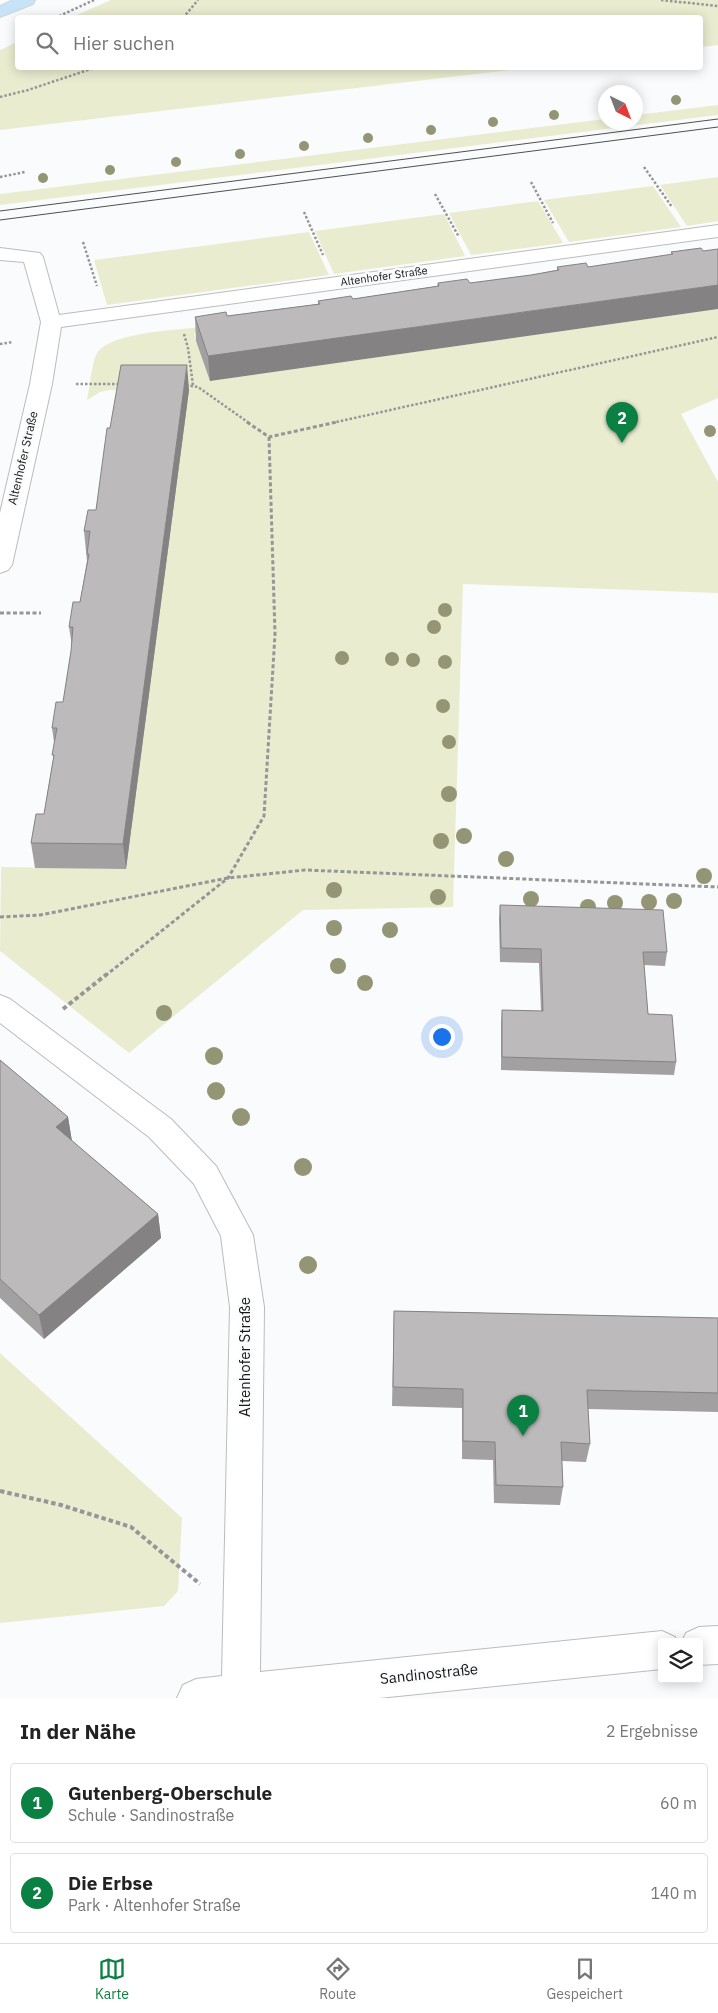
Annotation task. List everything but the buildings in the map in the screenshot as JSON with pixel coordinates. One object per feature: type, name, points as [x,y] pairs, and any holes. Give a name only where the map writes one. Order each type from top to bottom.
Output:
[{"type":"main road","points":[[0,12],[27,0]]},
{"type":"street","name":"Altenhofer Straße","points":[[51,322],[718,231]]},
{"type":"street","name":"Altenhofer Straße","points":[[0,254],[33,258],[51,322],[40,384],[0,565]]},
{"type":"street","name":"Altenhofer Straße","points":[[0,1007],[160,1128],[205,1175],[237,1235],[247,1307],[243,1620],[240,1692]]},
{"type":"street","points":[[703,1646],[718,1645]]},
{"type":"street","name":"Sandinostraße","points":[[196,1698],[658,1650]]},
{"type":"path","points":[[62,15],[94,0]]},
{"type":"path","points":[[186,15],[198,0]]},
{"type":"path","points":[[661,0],[718,6]]},
{"type":"path","points":[[0,98],[88,70]]},
{"type":"path","points":[[644,167],[691,234]]},
{"type":"path","points":[[0,177],[25,172]]},
{"type":"path","points":[[531,182],[567,251]]},
{"type":"path","points":[[435,194],[474,264]]},
{"type":"path","points":[[304,212],[331,273],[338,282]]},
{"type":"path","points":[[184,385],[193,385],[269,437],[718,338]]},
{"type":"path","points":[[185,339],[193,385]]},
{"type":"path","points":[[40,384],[128,384]]},
{"type":"path","points":[[34,1032],[228,878],[264,816],[275,634],[269,437]]},
{"type":"path","points":[[0,613],[41,613]]},
{"type":"path","points":[[0,917],[40,914],[228,878],[305,870],[718,887]]},
{"type":"path","points":[[0,1491],[61,1506],[131,1527],[243,1620]]},
{"type":"green space","points":[[111,0],[718,0],[718,45],[703,47],[703,15],[77,15]]},
{"type":"green space","points":[[15,43],[15,70],[509,70],[0,130],[0,50]]},
{"type":"green space","points":[[718,105],[718,115],[643,124],[643,114]]},
{"type":"green space","points":[[598,120],[598,130],[0,205],[0,194]]},
{"type":"green space","points":[[718,177],[718,221],[687,226],[660,185]]},
{"type":"green space","points":[[653,186],[681,227],[569,242],[544,200]]},
{"type":"green space","points":[[538,201],[563,243],[471,255],[449,213]]},
{"type":"green space","points":[[444,214],[465,256],[334,274],[315,231]]},
{"type":"green space","points":[[309,232],[329,275],[107,305],[94,260]]},
{"type":"green space","points":[[718,309],[718,398],[681,414],[718,482],[718,593],[463,584],[453,907],[303,910],[129,1053],[0,951],[1,867],[126,869],[189,391],[110,390],[100,392],[87,400],[94,360],[103,347],[128,337],[161,331],[202,327],[194,334],[210,381]]},
{"type":"green space","points":[[0,1353],[182,1518],[178,1591],[164,1606],[0,1623]]},
{"type":"tram line","points":[[0,211],[718,119]]},
{"type":"tram line","points":[[0,220],[718,127]]},
{"type":"place","name":"Die Erbse","points":[[622,443]]},
{"type":"place","name":"Gutenberg-Oberschule","points":[[523,1436]]}]
